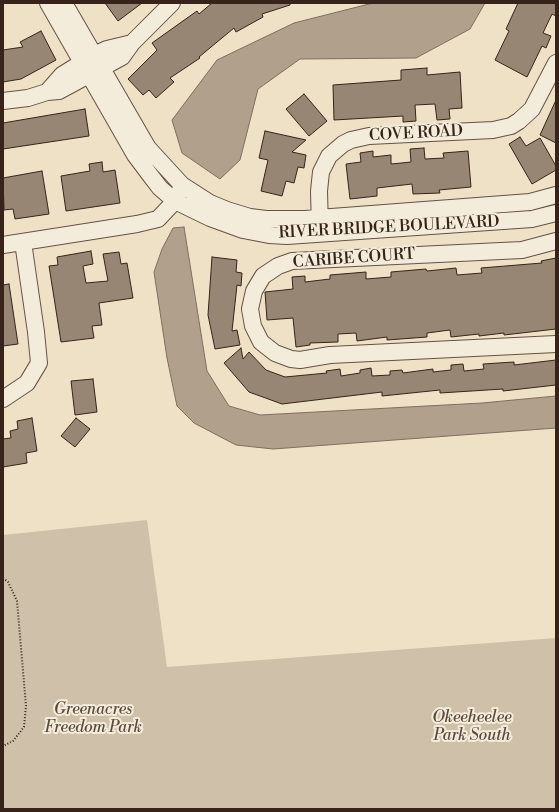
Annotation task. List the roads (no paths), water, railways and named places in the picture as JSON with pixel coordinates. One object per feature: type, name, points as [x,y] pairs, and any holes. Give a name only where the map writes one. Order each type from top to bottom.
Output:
[{"type":"street","name":"RIVER BRIDGE BOULEVARD","points":[[48,3],[148,148],[178,181],[210,203],[250,217],[275,219],[320,226],[532,219],[556,213]]},
{"type":"street","name":"RIVER BRIDGE BOULEVARD","points":[[64,3],[91,66],[135,155],[170,196],[210,218],[242,230],[275,236],[320,226],[530,202],[556,195]]},
{"type":"street","points":[[3,102],[28,98],[47,92],[62,75],[91,66],[107,49],[132,43],[172,3]]},
{"type":"street","name":"COVE ROAD","points":[[320,226],[319,190],[321,172],[329,156],[343,144],[355,138],[369,136],[493,130],[510,126],[519,121],[532,109],[556,63]]},
{"type":"street","points":[[3,245],[145,223],[170,196],[178,181]]},
{"type":"street","name":"CARIBE COURT","points":[[556,241],[522,250],[292,261],[278,266],[263,276],[254,291],[250,309],[253,326],[261,342],[275,353],[291,359],[300,360],[330,355],[556,344]]},
{"type":"street","points":[[3,399],[27,382],[39,363],[23,242]]},
{"type":"park label","name":"Greenacres Freedom Park","points":[[93,719]]},
{"type":"park label","name":"Okeeheelee Park South","points":[[472,727]]}]
